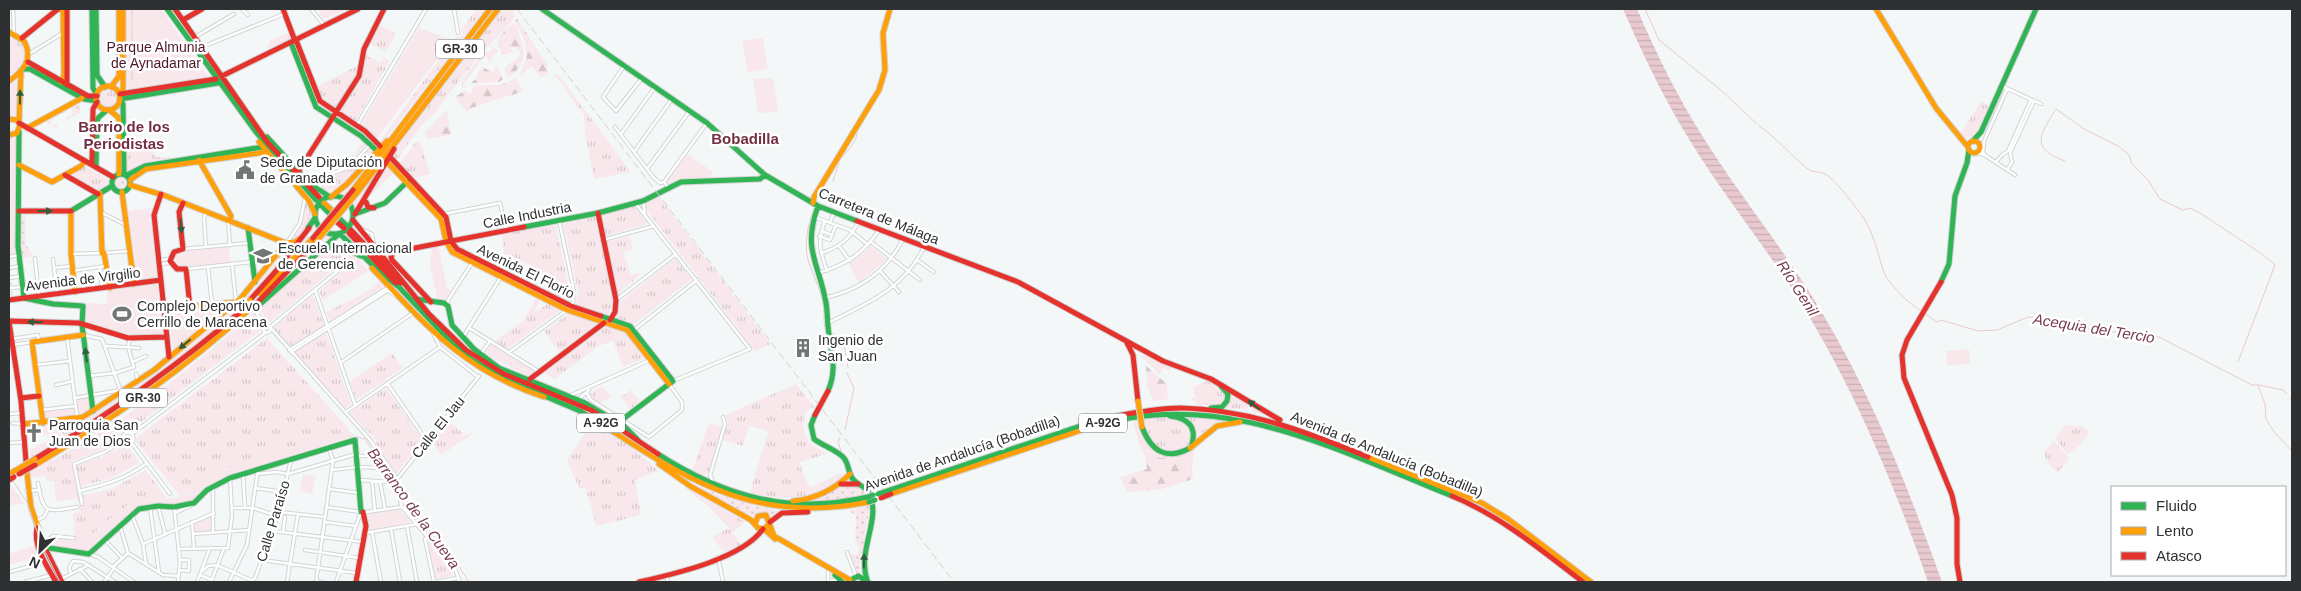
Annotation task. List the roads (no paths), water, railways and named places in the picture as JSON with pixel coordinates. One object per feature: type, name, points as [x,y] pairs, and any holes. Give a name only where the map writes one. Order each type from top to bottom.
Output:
[{"type":"main road","points":[[22,38],[59,9],[63,12],[64,75],[61,82]]},
{"type":"main road","points":[[67,9],[67,85]]},
{"type":"main road","points":[[94,9],[97,75],[120,97],[123,104],[126,178]]},
{"type":"main road","points":[[94,9],[93,88],[100,107],[118,117],[127,190],[122,192],[112,186]]},
{"type":"main road","points":[[94,166],[93,109],[97,99],[119,76],[121,9]]},
{"type":"main road","points":[[94,166],[99,117],[108,110],[116,108],[122,92],[121,9]]},
{"type":"main road","points":[[167,9],[217,81],[290,173],[319,196],[338,198],[347,202],[354,217],[352,230],[374,249],[401,285]]},
{"type":"main road","points":[[176,9],[225,76],[265,149],[306,197],[323,230],[339,234],[354,245],[387,279],[401,285]]},
{"type":"main road","points":[[184,20],[194,11],[202,9]]},
{"type":"main road","points":[[120,97],[217,81],[358,9]]},
{"type":"main road","points":[[298,172],[359,76],[364,49],[384,9]]},
{"type":"main road","name":"GR-30","points":[[355,192],[490,9]]},
{"type":"main road","name":"GR-30","points":[[35,462],[143,391],[253,303],[314,240],[355,192],[415,118],[498,9]]},
{"type":"main road","name":"Carretera de Málaga","points":[[542,9],[707,123],[765,175],[815,204],[834,213],[1018,282],[1146,352],[1174,366],[1210,379],[1244,397],[1265,413],[1296,428]]},
{"type":"main road","points":[[868,581],[864,573],[863,562],[873,505],[868,491],[858,484],[850,474],[850,468],[845,459],[819,444],[813,437],[811,425],[828,391],[836,367],[827,324],[825,298],[810,250],[809,239],[815,195],[879,90],[885,70],[883,33],[890,9]]},
{"type":"main road","points":[[1876,9],[1936,108],[1961,136],[1968,148],[1979,150]]},
{"type":"main road","points":[[1960,582],[1957,564],[1957,518],[1952,495],[1946,476],[1907,386],[1902,367],[1904,347],[1938,291],[1949,264],[1955,196],[1967,163],[1968,148],[1981,132],[2036,9]]},
{"type":"main road","points":[[284,11],[314,105],[335,115],[357,126],[367,136],[378,148],[371,144],[367,136],[335,115]]},
{"type":"main road","points":[[9,81],[23,70],[28,62],[29,54],[27,45],[22,38],[11,32]]},
{"type":"main road","points":[[28,62],[61,82],[97,99]]},
{"type":"main road","points":[[23,70],[30,69],[82,98]]},
{"type":"main road","points":[[23,70],[19,123],[19,211],[20,256],[24,298],[52,304],[83,306],[82,325],[93,410]]},
{"type":"main road","points":[[120,97],[130,93],[222,80],[233,93]]},
{"type":"main road","points":[[123,86],[130,93]]},
{"type":"main road","points":[[253,303],[309,228],[319,204],[347,184],[380,150],[430,89]]},
{"type":"main road","points":[[74,93],[74,101]]},
{"type":"main road","points":[[10,135],[33,125],[74,101],[82,98],[97,99]]},
{"type":"main road","points":[[253,303],[347,229],[376,177],[415,118]]},
{"type":"main road","points":[[9,119],[15,119],[27,128],[113,177],[126,178],[183,203],[286,243],[295,242],[309,228]]},
{"type":"main road","points":[[33,125],[34,132]]},
{"type":"main road","points":[[253,126],[309,183],[319,196]]},
{"type":"main road","points":[[1967,163],[1979,150],[1981,132]]},
{"type":"main road","points":[[10,135],[20,141]]},
{"type":"main road","points":[[1961,136],[1973,141],[1979,150]]},
{"type":"main road","points":[[126,178],[145,170],[265,149]]},
{"type":"main road","points":[[199,160],[232,218],[228,220]]},
{"type":"main road","points":[[389,160],[442,216],[449,241]]},
{"type":"main road","points":[[19,165],[50,182],[72,171],[84,161]]},
{"type":"main road","points":[[19,175],[29,170]]},
{"type":"main road","points":[[72,171],[72,179]]},
{"type":"main road","points":[[65,175],[99,193]]},
{"type":"main road","name":"Calle Industria","points":[[431,302],[392,260],[392,254],[396,251],[598,213],[635,203],[643,203],[666,184],[690,181],[760,179],[765,175]]},
{"type":"main road","points":[[112,186],[113,177]]},
{"type":"main road","points":[[374,208],[368,207],[366,202],[376,177]]},
{"type":"main road","points":[[354,217],[387,202],[409,180]]},
{"type":"main road","points":[[19,211],[70,211],[112,186]]},
{"type":"main road","points":[[91,190],[91,198]]},
{"type":"main road","points":[[122,192],[134,284]]},
{"type":"main road","points":[[99,193],[103,253],[110,288]]},
{"type":"main road","points":[[162,194],[154,215],[170,354]]},
{"type":"main road","points":[[183,203],[179,212],[183,249],[174,252],[170,261],[177,269],[186,269],[190,307]]},
{"type":"main road","points":[[323,204],[331,213]]},
{"type":"main road","points":[[70,211],[71,254],[75,292]]},
{"type":"main road","points":[[530,385],[537,372],[611,319],[615,312],[616,300],[598,213]]},
{"type":"main road","points":[[339,220],[345,227]]},
{"type":"main road","points":[[248,228],[255,282]]},
{"type":"main road","name":"A-92G","points":[[352,230],[401,285],[450,347],[484,368],[585,407],[640,442]]},
{"type":"main road","name":"Avenida El Florío","points":[[449,241],[457,250],[473,260],[569,308],[605,323],[631,331]]},
{"type":"main road","points":[[24,424],[77,419],[138,380],[236,302],[255,282],[286,243]]},
{"type":"main road","points":[[354,245],[387,288],[404,301],[450,347],[476,368],[487,374],[582,399],[624,426],[640,442]]},
{"type":"main road","points":[[324,249],[342,247],[361,256]]},
{"type":"main road","name":"Avenida de Virgilio","points":[[10,300],[161,280]]},
{"type":"main road","name":"A-92G","points":[[401,285],[466,350],[491,368],[513,376],[566,404],[634,445]]},
{"type":"main road","points":[[416,299],[444,303],[448,306],[452,325],[463,337],[481,354],[513,376]]},
{"type":"main road","points":[[164,310],[236,302]]},
{"type":"main road","name":"Avenida El Florío","points":[[569,308],[630,326],[631,331],[671,382]]},
{"type":"main road","name":"GR-30","points":[[13,474],[103,424],[146,395],[193,360],[242,318],[246,309]]},
{"type":"main road","points":[[26,461],[23,413],[9,321],[68,322],[130,338],[167,337]]},
{"type":"main road","points":[[43,423],[32,342],[83,334]]},
{"type":"main road","points":[[1125,340],[1134,356],[1142,427],[1150,446],[1161,453],[1174,455],[1190,448],[1210,429],[1229,422],[1252,424],[1312,438]]},
{"type":"main road","points":[[1134,356],[1137,347]]},
{"type":"main road","points":[[1134,356],[1146,352]]},
{"type":"main road","points":[[1180,408],[1217,408],[1225,404],[1228,398],[1226,390],[1210,379]]},
{"type":"main road","points":[[615,421],[623,419],[671,382]]},
{"type":"main road","points":[[21,398],[39,396]]},
{"type":"main road","name":"Avenida de Andalucía (Bobadilla)","points":[[634,445],[694,481],[739,499],[781,508],[832,508],[874,498],[1096,420],[1142,411],[1180,408],[1234,413],[1296,428],[1482,503],[1508,519],[1591,582]]},
{"type":"main road","points":[[602,413],[607,420]]},
{"type":"main road","name":"Avenida de Andalucía (Bobadilla)","points":[[890,492],[1062,435],[1118,419],[1164,413],[1213,415],[1252,421],[1312,438],[1478,507],[1513,528],[1584,582]]},
{"type":"main road","points":[[1118,419],[1167,415],[1179,416],[1187,420],[1194,429],[1190,448]]},
{"type":"main road","points":[[623,419],[624,426]]},
{"type":"main road","points":[[37,528],[34,535],[38,547],[46,551],[89,554],[139,508],[158,506],[175,510],[194,503],[213,486],[230,478],[355,440],[365,533],[356,582]]},
{"type":"main road","name":"Avenida de Andalucía (Bobadilla)","points":[[640,442],[700,478],[745,495],[778,502],[819,505],[874,498]]},
{"type":"main road","points":[[634,445],[638,451],[690,486],[760,528],[841,581]]},
{"type":"main road","points":[[26,473],[27,491],[37,528],[59,581]]},
{"type":"main road","points":[[837,486],[850,474]]},
{"type":"main road","points":[[778,502],[806,499],[850,482],[858,484]]},
{"type":"main road","points":[[760,528],[769,523],[774,516],[780,514],[822,511],[832,508]]},
{"type":"main road","points":[[760,536],[760,528],[756,518],[761,515],[767,516],[774,536],[849,581],[856,576],[868,581]]},
{"type":"main road","points":[[639,582],[666,575],[744,548],[764,534],[770,536]]},
{"type":"main road","points":[[38,547],[44,542]]},
{"type":"main road","points":[[46,551],[46,562],[52,574],[59,581]]},
{"type":"street","points":[[11,32],[13,9]]},
{"type":"street","points":[[242,9],[248,15]]},
{"type":"street","points":[[311,9],[325,26]]},
{"type":"street","points":[[357,126],[426,9]]},
{"type":"street","points":[[454,9],[458,33]]},
{"type":"street","points":[[202,47],[284,11]]},
{"type":"street","points":[[195,37],[234,14]]},
{"type":"street","points":[[29,54],[62,36]]},
{"type":"street","points":[[624,66],[603,97],[616,111],[642,78]]},
{"type":"street","points":[[621,134],[655,88]]},
{"type":"street","points":[[1979,150],[2006,88],[2041,104]]},
{"type":"street","points":[[634,152],[672,99]]},
{"type":"street","points":[[1996,162],[2002,155],[2008,152],[2032,100]]},
{"type":"street","points":[[2007,170],[2012,162],[2012,149],[2032,100]]},
{"type":"street","points":[[647,169],[689,111]]},
{"type":"street","points":[[615,127],[656,180],[666,184],[707,123]]},
{"type":"street","points":[[309,183],[349,167],[371,144]]},
{"type":"street","points":[[1979,150],[2015,175]]},
{"type":"street","points":[[1979,150],[1986,156]]},
{"type":"street","points":[[319,196],[320,182],[327,177]]},
{"type":"street","points":[[286,243],[300,223],[306,197]]},
{"type":"street","points":[[442,216],[500,203],[506,230]]},
{"type":"street","points":[[588,391],[587,394],[591,400],[649,437],[680,412],[682,402],[671,382],[750,349],[635,203]]},
{"type":"street","points":[[643,203],[646,215]]},
{"type":"street","points":[[206,212],[204,219],[206,247]]},
{"type":"street","points":[[830,222],[834,213]]},
{"type":"street","points":[[102,216],[110,216],[126,225]]},
{"type":"street","points":[[817,218],[854,232],[920,280]]},
{"type":"street","points":[[118,221],[125,219]]},
{"type":"street","points":[[228,220],[230,245]]},
{"type":"street","points":[[508,353],[569,308],[574,292],[559,220]]},
{"type":"street","points":[[825,220],[819,236],[821,253],[827,271]]},
{"type":"street","points":[[821,253],[839,246],[854,232],[858,222]]},
{"type":"street","points":[[819,236],[830,240],[836,225]]},
{"type":"street","points":[[603,240],[654,226]]},
{"type":"street","points":[[352,230],[372,234],[374,249]]},
{"type":"street","points":[[817,273],[827,271],[850,261],[870,243],[879,230]]},
{"type":"street","points":[[821,231],[832,235]]},
{"type":"street","points":[[825,298],[861,285],[880,271],[903,239]]},
{"type":"street","points":[[183,249],[249,243]]},
{"type":"street","points":[[839,246],[850,261]]},
{"type":"street","points":[[827,324],[894,287],[909,272],[924,247]]},
{"type":"street","points":[[71,254],[130,251]]},
{"type":"street","points":[[616,300],[676,254]]},
{"type":"street","points":[[9,257],[20,256]]},
{"type":"street","points":[[34,258],[39,296]]},
{"type":"street","points":[[53,259],[57,294]]},
{"type":"street","points":[[170,494],[131,442],[132,434],[265,333],[269,332],[269,328],[351,260]]},
{"type":"street","points":[[448,306],[448,300],[473,260]]},
{"type":"street","points":[[917,260],[934,272]]},
{"type":"street","points":[[159,262],[170,261]]},
{"type":"street","points":[[186,269],[251,262]]},
{"type":"street","points":[[232,264],[236,302]]},
{"type":"street","points":[[9,268],[21,266]]},
{"type":"street","points":[[54,268],[100,268],[106,266]]},
{"type":"street","points":[[208,267],[212,304]]},
{"type":"street","points":[[100,268],[102,288]]},
{"type":"street","points":[[880,271],[900,292]]},
{"type":"street","points":[[463,337],[502,274]]},
{"type":"street","points":[[9,278],[22,276]]},
{"type":"street","points":[[92,277],[94,290]]},
{"type":"street","points":[[83,278],[84,291]]},
{"type":"street","points":[[55,281],[73,279]]},
{"type":"street","points":[[631,331],[697,280]]},
{"type":"street","points":[[9,284],[10,300]]},
{"type":"street","points":[[9,288],[23,287]]},
{"type":"street","points":[[290,351],[387,288]]},
{"type":"street","points":[[315,290],[355,405]]},
{"type":"street","points":[[242,296],[346,412],[440,347],[450,347]]},
{"type":"street","points":[[340,363],[414,312]]},
{"type":"street","points":[[430,327],[440,347],[445,352],[479,376],[487,374]]},
{"type":"street","points":[[265,333],[263,329],[269,328]]},
{"type":"street","points":[[468,329],[471,329],[537,372]]},
{"type":"street","points":[[75,398],[121,391],[102,339],[83,334]]},
{"type":"street","points":[[11,342],[38,335],[39,341]]},
{"type":"street","points":[[67,337],[77,419]]},
{"type":"street","points":[[88,376],[115,373],[134,367],[128,347],[130,338]]},
{"type":"street","points":[[481,354],[490,341]]},
{"type":"street","points":[[11,342],[32,342]]},
{"type":"street","points":[[105,346],[139,348]]},
{"type":"street","points":[[445,352],[450,347]]},
{"type":"street","points":[[132,362],[146,356]]},
{"type":"street","points":[[569,396],[592,388],[652,359]]},
{"type":"street","points":[[35,365],[70,362]]},
{"type":"street","points":[[476,368],[479,376]]},
{"type":"street","points":[[136,374],[138,380]]},
{"type":"street","name":"Calle El Jau","points":[[346,412],[371,441],[397,479],[479,376]]},
{"type":"street","points":[[56,385],[73,380]]},
{"type":"street","points":[[387,383],[428,441]]},
{"type":"street","points":[[576,394],[582,399],[592,388]]},
{"type":"street","points":[[41,410],[76,406]]},
{"type":"street","points":[[9,414],[23,413]]},
{"type":"street","points":[[630,414],[631,424]]},
{"type":"street","points":[[714,484],[710,475],[725,424],[723,417]]},
{"type":"street","points":[[13,424],[24,424]]},
{"type":"street","points":[[123,441],[124,434],[127,432],[132,434]]},
{"type":"street","points":[[82,504],[74,464],[105,452],[123,441],[131,442]]},
{"type":"street","points":[[9,443],[25,442]]},
{"type":"street","points":[[323,582],[316,582],[333,461],[329,447]]},
{"type":"street","points":[[229,582],[247,545],[258,471],[288,474],[357,455],[374,456],[398,492],[402,508],[455,569],[460,582]]},
{"type":"street","name":"Calle Paraíso","points":[[252,582],[279,514],[291,458]]},
{"type":"street","points":[[79,491],[110,484],[131,474],[147,463]]},
{"type":"street","points":[[332,470],[358,467],[382,468]]},
{"type":"street","points":[[243,473],[245,508]]},
{"type":"street","points":[[700,478],[710,475]]},
{"type":"street","points":[[178,549],[228,548],[232,508],[230,478]]},
{"type":"street","points":[[359,480],[391,482]]},
{"type":"street","points":[[372,481],[375,511]]},
{"type":"street","points":[[380,481],[386,510]]},
{"type":"street","points":[[38,483],[41,501],[48,509],[56,511],[77,507]]},
{"type":"street","points":[[213,486],[213,532]]},
{"type":"street","points":[[255,488],[284,492]]},
{"type":"street","points":[[27,491],[40,490]]},
{"type":"street","points":[[329,490],[360,493]]},
{"type":"street","points":[[150,506],[156,538],[159,572]]},
{"type":"street","points":[[158,506],[165,533]]},
{"type":"street","points":[[326,507],[363,512],[402,508]]},
{"type":"street","points":[[232,508],[253,508],[279,514],[325,517]]},
{"type":"street","points":[[35,521],[44,517],[48,509]]},
{"type":"street","points":[[175,510],[180,560],[178,582]]},
{"type":"street","points":[[336,582],[350,541],[363,512]]},
{"type":"street","points":[[142,544],[214,513]]},
{"type":"street","points":[[132,514],[142,544],[146,564]]},
{"type":"street","points":[[286,582],[298,514]]},
{"type":"street","points":[[283,532],[285,517]]},
{"type":"street","points":[[192,522],[194,548]]},
{"type":"street","points":[[324,522],[356,526]]},
{"type":"street","points":[[365,533],[417,524]]},
{"type":"street","points":[[120,526],[128,553],[163,574],[178,576]]},
{"type":"street","points":[[407,526],[417,582]]},
{"type":"street","points":[[391,529],[400,582]]},
{"type":"street","points":[[192,534],[249,530]]},
{"type":"street","points":[[272,531],[363,542]]},
{"type":"street","points":[[372,532],[381,582]]},
{"type":"street","points":[[44,542],[53,536],[74,538]]},
{"type":"street","points":[[428,537],[425,539],[434,582],[444,582],[458,578]]},
{"type":"street","points":[[104,540],[122,558]]},
{"type":"street","points":[[197,582],[210,548]]},
{"type":"street","points":[[200,574],[211,581],[224,548]]},
{"type":"street","points":[[305,550],[360,558]]},
{"type":"street","points":[[847,552],[856,576]]},
{"type":"street","points":[[104,582],[114,567],[128,553]]},
{"type":"street","points":[[89,554],[114,567],[134,582]]},
{"type":"street","points":[[718,557],[723,582]]},
{"type":"street","points":[[179,570],[188,571],[189,560],[180,560]]},
{"type":"street","points":[[262,560],[357,573]]},
{"type":"street","points":[[72,573],[69,568],[73,561],[83,562],[115,582]]},
{"type":"street","points":[[9,572],[46,562]]},
{"type":"street","points":[[59,581],[89,565]]},
{"type":"street","points":[[200,574],[208,566],[218,565],[252,582]]},
{"type":"street","points":[[80,569],[92,582]]},
{"type":"street","points":[[828,572],[828,582],[834,580],[841,581]]},
{"type":"street","points":[[25,582],[52,574]]},
{"type":"street","points":[[666,575],[668,582]]},
{"type":"water","name":"Río Genil","points":[[1623,9],[1637,9],[1667,74],[1693,122],[1795,270],[1842,348],[1875,413],[1917,513],[1942,582],[1928,582],[1904,515],[1877,450],[1847,385],[1813,323],[1784,277],[1682,128],[1655,78]]},
{"type":"waterway","points":[[132,9],[132,17]]},
{"type":"waterway","points":[[884,20],[888,9]]},
{"type":"waterway","name":"Acequia del Tercio","points":[[1645,9],[1659,40],[1722,91],[1757,124]]},
{"type":"waterway","points":[[132,19],[132,31]]},
{"type":"waterway","points":[[880,46],[882,25]]},
{"type":"waterway","points":[[132,33],[132,45]]},
{"type":"waterway","points":[[132,47],[132,59]]},
{"type":"waterway","points":[[880,48],[883,57]]},
{"type":"waterway","points":[[132,61],[132,80]]},
{"type":"waterway","points":[[877,87],[880,79]]},
{"type":"waterway","points":[[867,105],[876,90]]},
{"type":"waterway","points":[[856,124],[866,107]]},
{"type":"waterway","points":[[2065,161],[2046,151],[2042,146],[2042,133],[2056,109],[2084,129],[2118,146],[2129,155],[2132,164],[2148,180],[2160,199],[2183,210],[2190,208],[2200,213],[2262,254],[2275,265],[2238,362]]},
{"type":"waterway","name":"Acequia del Tercio","points":[[1759,126],[1808,169],[1825,174],[1840,187],[1867,223],[1885,275],[1906,299],[1922,311]]},
{"type":"waterway","points":[[841,158],[854,142],[857,130]]},
{"type":"waterway","points":[[833,181],[839,163]]},
{"type":"waterway","points":[[297,238],[308,221],[310,211],[306,201]]},
{"type":"waterway","points":[[814,209],[809,223],[806,244],[808,259],[822,300],[824,321]]},
{"type":"waterway","name":"Acequia del Tercio","points":[[1926,314],[1936,322],[1941,320],[1978,331],[1997,330],[2028,317],[2052,320],[2062,326],[2159,337],[2252,385],[2258,385],[2265,404],[2266,419],[2275,433],[2292,451]]},
{"type":"waterway","points":[[824,324],[826,328]]},
{"type":"waterway","points":[[833,334],[840,337],[843,342]]},
{"type":"waterway","points":[[844,345],[848,367]]},
{"type":"waterway","points":[[845,430],[854,388],[847,373]]},
{"type":"waterway","name":"Acequia del Tercio","points":[[2259,385],[2283,390],[2287,394]]},
{"type":"waterway","name":"Acequia del Tercio","points":[[2290,398],[2292,402]]},
{"type":"waterway","name":"Barranco de la Cueva","points":[[357,437],[365,439],[411,508],[458,565],[469,582]]},
{"type":"waterway","points":[[840,437],[838,442],[841,451]]},
{"type":"waterway","points":[[844,462],[846,471]]},
{"type":"tram line","points":[[9,475],[27,502],[41,543],[60,582]]},
{"type":"railway","points":[[517,9],[954,582]]},
{"type":"place","name":"Sede de Diputación de Granada","points":[[245,170]]},
{"type":"place","name":"Escuela Internacional de Gerencia","points":[[263,256]]},
{"type":"place","name":"Complejo Deportivo Cerrillo de Maracena","points":[[122,314]]},
{"type":"place","name":"Ingenio de San Juan","points":[[803,348]]},
{"type":"place","name":"Parroquia San Juan de Dios","points":[[34,433]]},
{"type":"district","name":"Barrio de los Periodistas","points":[[124,134]]},
{"type":"district","name":"Bobadilla","points":[[745,138]]},
{"type":"park label","name":"Parque Almunia de Aynadamar","points":[[156,56]]}]
